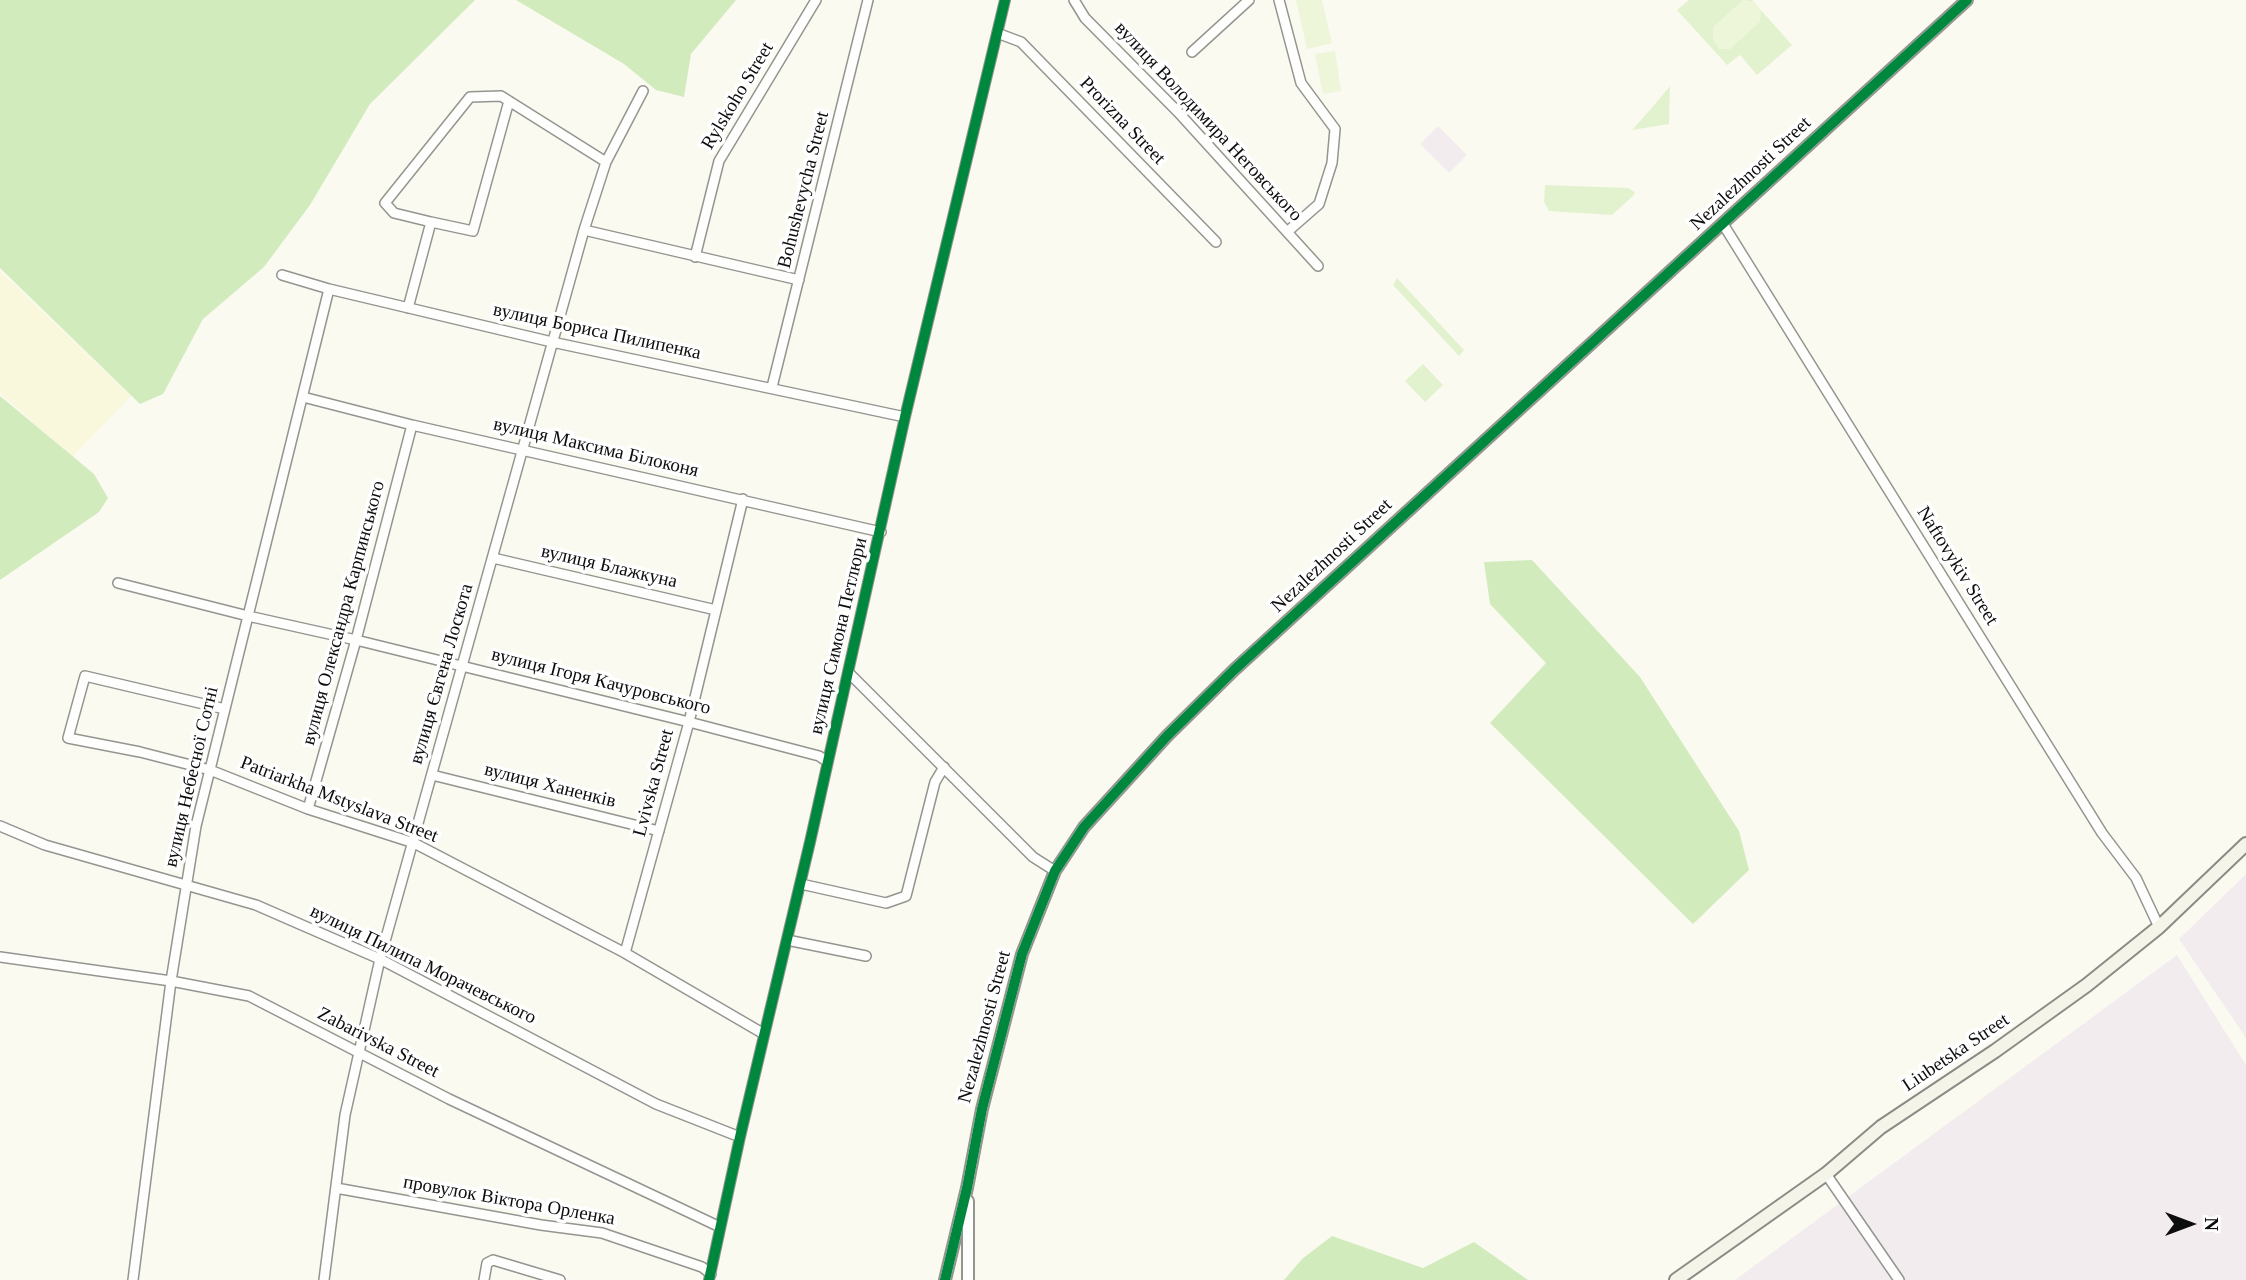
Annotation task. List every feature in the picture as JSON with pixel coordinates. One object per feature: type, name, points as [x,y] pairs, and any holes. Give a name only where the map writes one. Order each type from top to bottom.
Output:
[{"type":"main road","name":"Liubetska Street","points":[[1676,1280],[1826,1174],[1881,1127],[2090,982],[2159,927],[2246,844]]},
{"type":"street","name":"Rylskoho Street","points":[[695,257],[719,161],[816,0]]},
{"type":"street","name":"Bohushevycha Street","points":[[772,387],[867,0]]},
{"type":"street","name":"вулиця Симона Петлюри","points":[[710,1277],[905,418],[1005,0]]},
{"type":"street","name":"вулиця Володимира Неговського","points":[[1074,0],[1085,18],[1178,112],[1318,266]]},
{"type":"street","points":[[1192,52],[1249,0]]},
{"type":"street","points":[[1279,0],[1301,83],[1335,129],[1332,163],[1319,204],[1287,232]]},
{"type":"street","name":"Nezalezhnosti Street","points":[[945,1280],[967,1188],[979,1122],[1022,954],[1055,871],[1084,827],[1167,736],[1234,670],[1967,0]]},
{"type":"street","name":"Prorizna Street","points":[[998,33],[1021,42],[1216,242]]},
{"type":"street","name":"вулиця Євгена Лоскота","points":[[324,1280],[345,1115],[380,959],[584,230],[606,162],[643,91]]},
{"type":"street","points":[[509,101],[473,231],[394,213],[384,203],[470,97],[501,96],[509,101],[606,162]]},
{"type":"street","points":[[408,308],[431,222]]},
{"type":"street","name":"Naftovykiv Street","points":[[1723,224],[2102,833],[2136,878],[2159,927]]},
{"type":"street","points":[[584,230],[799,280]]},
{"type":"street","name":"вулиця Бориса Пилипенка","points":[[282,275],[329,289],[552,342],[772,387],[905,418]]},
{"type":"street","name":"вулиця Небесної Сотні","points":[[133,1280],[171,981],[196,826],[329,289]]},
{"type":"street","name":"вулиця Максима Білоконя","points":[[303,397],[412,425],[881,532]]},
{"type":"street","name":"вулиця Олександра Карпинського","points":[[308,809],[412,425]]},
{"type":"street","name":"Lvivska Street","points":[[625,953],[689,722],[743,499]]},
{"type":"street","name":"вулиця Блажкуна","points":[[493,558],[716,610]]},
{"type":"street","name":"вулиця Ігоря Качуровського","points":[[118,583],[248,617],[356,639],[689,722],[819,756],[828,762]]},
{"type":"street","points":[[849,673],[1038,863],[1055,871]]},
{"type":"street","name":"Patriarkha Mstyslava Street","points":[[225,709],[85,676],[68,738],[140,752],[210,770],[308,809],[414,843],[625,953],[764,1034]]},
{"type":"street","points":[[800,884],[886,903],[905,896],[935,782],[944,767]]},
{"type":"street","name":"вулиця Ханенків","points":[[432,775],[659,831]]},
{"type":"street","name":"вулиця Пилипа Морачевського","points":[[0,826],[45,845],[256,905],[380,959],[656,1104],[740,1137]]},
{"type":"street","points":[[787,940],[866,956]]},
{"type":"street","name":"Zabarivska Street","points":[[0,957],[171,981],[249,996],[358,1054],[720,1227]]},
{"type":"street","points":[[1826,1174],[1899,1280]]},
{"type":"street","name":"провулок Віктора Орленка","points":[[336,1188],[602,1233],[702,1267],[710,1277]]},
{"type":"street","name":"Nezalezhnosti Street","points":[[967,1188],[968,1280]]},
{"type":"street","points":[[484,1280],[487,1263],[493,1260],[560,1280]]},
{"type":"shaded area","points":[[1438,126],[1467,155],[1449,173],[1420,144]]},
{"type":"shaded area","points":[[2246,874],[2246,1038],[2179,939]]},
{"type":"shaded area","points":[[2177,955],[2246,1065],[2246,1280],[1735,1280]]},
{"type":"green space","points":[[0,0],[475,0],[370,104],[310,205],[264,267],[203,319],[163,394],[140,404],[0,268]]},
{"type":"green space","points":[[516,0],[736,0],[691,54],[684,97],[656,90],[624,64]]},
{"type":"green space","points":[[1296,0],[1322,0],[1332,43],[1307,49]]},
{"type":"green space","points":[[1689,0],[1752,0],[1792,45],[1757,75],[1740,55],[1727,65],[1677,10]]},
{"type":"green space","points":[[1743,0],[1754,2],[1761,10],[1760,22],[1730,49],[1719,49],[1713,39],[1713,27]]},
{"type":"green space","points":[[1335,51],[1341,91],[1323,94],[1315,54]]},
{"type":"green space","points":[[1670,86],[1669,124],[1632,130],[1649,111]]},
{"type":"green space","points":[[1545,185],[1628,188],[1635,192],[1612,215],[1549,211],[1544,202]]},
{"type":"green space","points":[[0,271],[131,396],[72,457],[0,393]]},
{"type":"green space","points":[[1397,278],[1464,350],[1459,356],[1393,285]]},
{"type":"green space","points":[[1423,364],[1443,385],[1425,402],[1405,381]]},
{"type":"green space","points":[[0,396],[94,474],[108,498],[99,512],[0,580]]},
{"type":"green space","points":[[1532,560],[1640,677],[1739,831],[1749,870],[1693,924],[1490,723],[1546,663],[1490,604],[1484,562]]},
{"type":"green space","points":[[1332,1236],[1423,1268],[1474,1242],[1528,1280],[1284,1280],[1302,1259]]},
{"type":"cycle path","points":[[709,1280],[905,417],[1005,0]]},
{"type":"cycle path","points":[[945,1280],[982,1109],[1022,954],[1055,871],[1084,827],[1167,736],[1234,670],[1967,0]]}]
